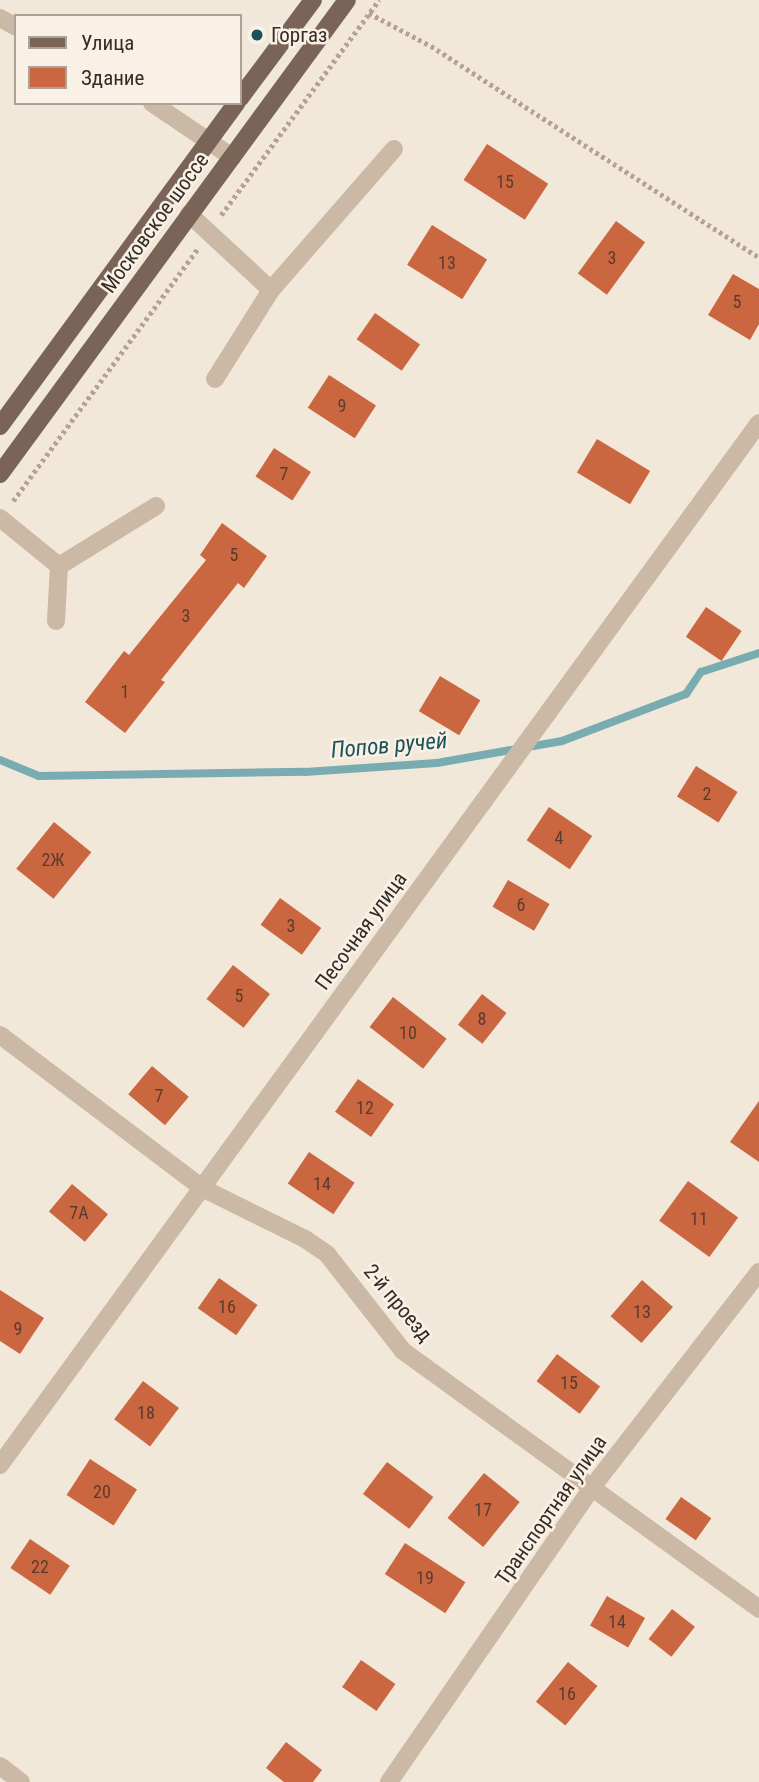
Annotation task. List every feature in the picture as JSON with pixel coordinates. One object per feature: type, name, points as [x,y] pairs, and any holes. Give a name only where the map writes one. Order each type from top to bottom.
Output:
[{"type":"main road","points":[[242,95],[313,0]]},
{"type":"main road","name":"Московское шоссе","points":[[0,474],[347,0]]},
{"type":"main road","name":"Московское шоссе","points":[[0,426],[235,105]]},
{"type":"street","points":[[155,105],[232,157]]},
{"type":"street","points":[[215,379],[271,289],[394,149]]},
{"type":"street","points":[[190,214],[271,289]]},
{"type":"street","name":"Песочная улица","points":[[0,1465],[759,424]]},
{"type":"street","points":[[59,566],[156,506]]},
{"type":"street","points":[[0,518],[59,566]]},
{"type":"street","points":[[56,621],[59,566]]},
{"type":"street","name":"2-й проезд","points":[[0,1035],[202,1188],[305,1239],[327,1254],[403,1351],[593,1486],[759,1609]]},
{"type":"street","name":"Транспортная улица","points":[[388,1782],[593,1486],[759,1272]]},
{"type":"street","points":[[0,1766],[21,1782]]},
{"type":"path","points":[[0,518],[379,0]]},
{"type":"path","points":[[369,13],[431,46],[759,257]]},
{"type":"building","points":[[487,144],[548,184],[525,220],[464,180]]},
{"type":"building","points":[[616,221],[645,242],[607,295],[578,274]]},
{"type":"building","points":[[432,225],[487,259],[462,299],[407,265]]},
{"type":"building","points":[[733,274],[759,289],[759,324],[750,340],[708,315]]},
{"type":"building","points":[[375,313],[420,345],[402,371],[357,339]]},
{"type":"building","points":[[329,375],[376,405],[355,438],[308,408]]},
{"type":"building","points":[[597,439],[650,471],[630,504],[577,472]]},
{"type":"building","points":[[274,448],[311,472],[292,500],[255,477]]},
{"type":"building","points":[[222,523],[267,556],[244,588],[238,583],[161,680],[165,682],[125,733],[85,702],[124,651],[129,655],[206,560],[200,555]]},
{"type":"building","points":[[706,607],[742,631],[722,661],[686,637]]},
{"type":"building","points":[[440,676],[480,700],[459,735],[419,711]]},
{"type":"building","points":[[696,766],[738,792],[718,822],[677,797]]},
{"type":"building","points":[[549,807],[592,836],[570,869],[527,840]]},
{"type":"building","points":[[54,822],[91,852],[54,899],[16,869]]},
{"type":"building","points":[[508,880],[550,904],[534,931],[492,907]]},
{"type":"building","points":[[280,898],[321,928],[302,955],[261,925]]},
{"type":"building","points":[[233,965],[270,994],[244,1028],[207,999]]},
{"type":"building","points":[[482,994],[506,1013],[482,1044],[458,1025]]},
{"type":"building","points":[[393,997],[447,1039],[423,1069],[370,1027]]},
{"type":"building","points":[[152,1066],[189,1097],[165,1125],[128,1094]]},
{"type":"building","points":[[358,1079],[394,1104],[371,1137],[335,1112]]},
{"type":"building","points":[[759,1101],[759,1162],[730,1142]]},
{"type":"building","points":[[309,1152],[355,1183],[333,1214],[288,1184]]},
{"type":"building","points":[[688,1181],[738,1217],[709,1257],[659,1221]]},
{"type":"building","points":[[72,1184],[108,1214],[85,1242],[49,1212]]},
{"type":"building","points":[[219,1278],[258,1305],[236,1335],[198,1308]]},
{"type":"building","points":[[642,1280],[673,1307],[641,1343],[611,1316]]},
{"type":"building","points":[[0,1290],[44,1318],[20,1354],[0,1341]]},
{"type":"building","points":[[557,1354],[600,1386],[580,1414],[537,1381]]},
{"type":"building","points":[[143,1381],[179,1408],[150,1446],[114,1419]]},
{"type":"building","points":[[90,1459],[137,1489],[114,1526],[67,1495]]},
{"type":"building","points":[[387,1462],[433,1497],[409,1529],[363,1494]]},
{"type":"building","points":[[484,1473],[520,1502],[483,1547],[447,1518]]},
{"type":"building","points":[[681,1497],[711,1518],[696,1540],[666,1519]]},
{"type":"building","points":[[30,1539],[70,1566],[50,1595],[10,1568]]},
{"type":"building","points":[[405,1543],[465,1582],[445,1613],[385,1574]]},
{"type":"building","points":[[607,1596],[645,1618],[628,1647],[590,1625]]},
{"type":"building","points":[[672,1609],[695,1627],[671,1657],[649,1639]]},
{"type":"building","points":[[361,1660],[395,1684],[376,1711],[342,1687]]},
{"type":"building","points":[[568,1662],[598,1686],[565,1726],[536,1702]]},
{"type":"building","points":[[286,1742],[322,1770],[313,1782],[284,1782],[266,1768]]},
{"type":"waterway","name":"Попов ручей","points":[[0,760],[39,776],[305,772],[437,763],[562,741],[686,694],[701,672],[759,653]]},
{"type":"place","name":"Горгаз","points":[[257,35]]}]
